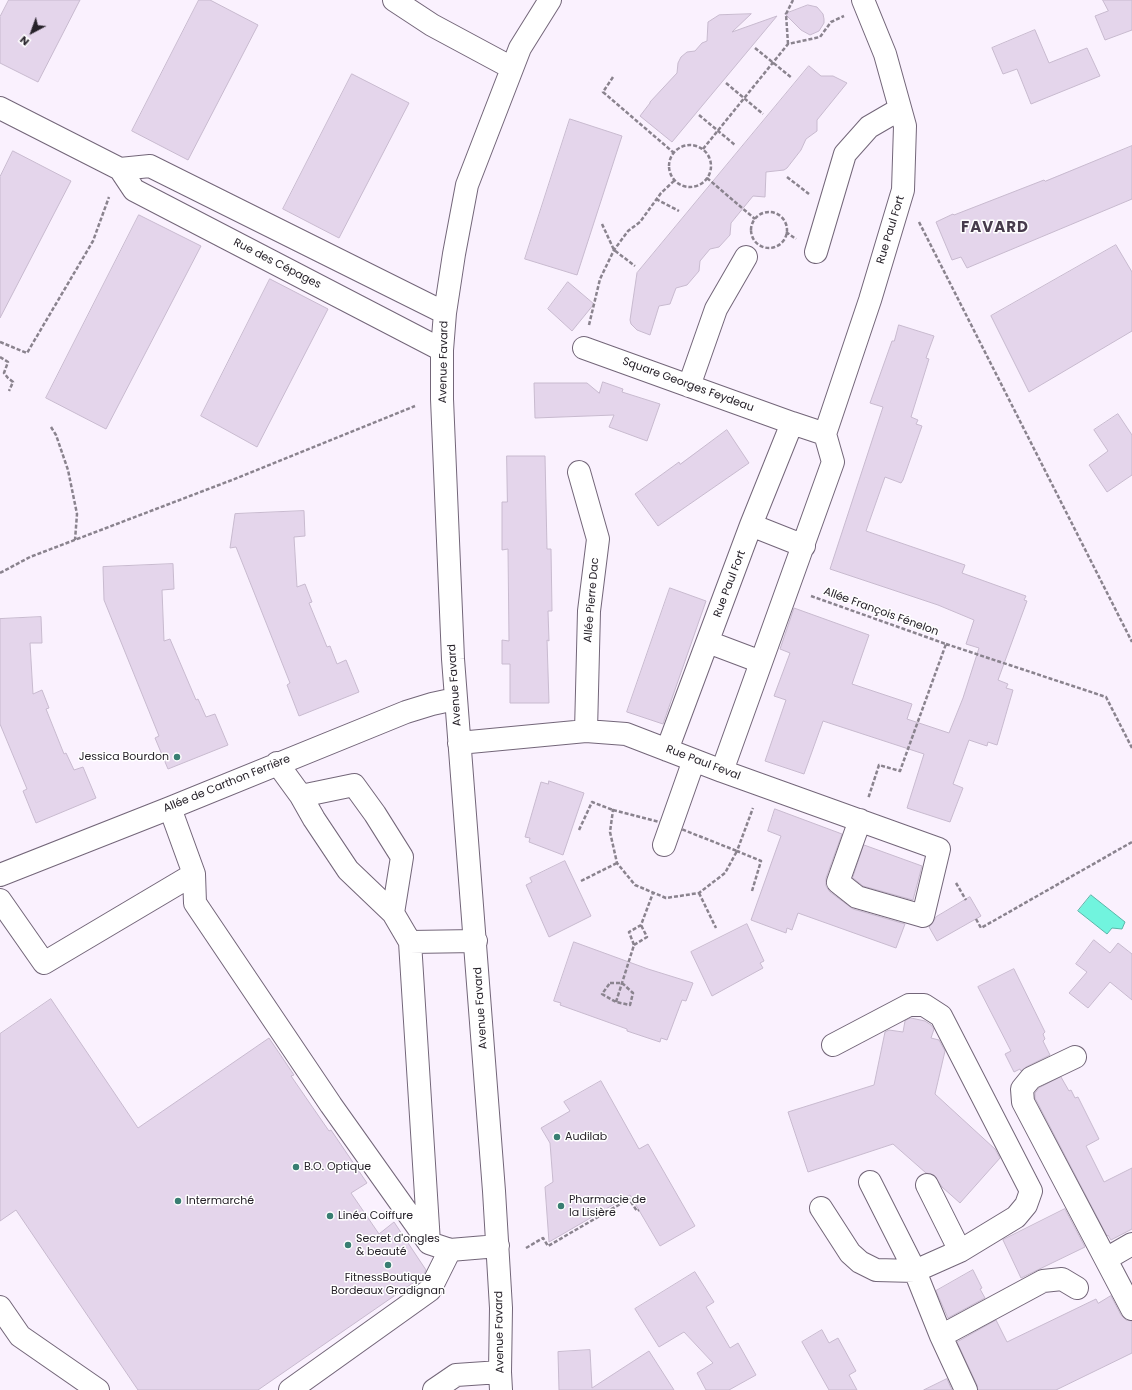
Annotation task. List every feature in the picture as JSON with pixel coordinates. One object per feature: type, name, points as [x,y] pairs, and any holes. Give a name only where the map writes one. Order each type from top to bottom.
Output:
[{"type":"street","points":[[394,0],[432,25],[512,68]]},
{"type":"street","name":"Avenue Favard","points":[[501,1381],[501,1308],[498,1246],[476,941],[455,699],[442,407],[442,350],[445,313],[454,254],[468,185],[520,48],[550,0]]},
{"type":"street","name":"Rue Paul Fort","points":[[825,434],[870,300],[903,190],[905,126],[885,54],[864,3]]},
{"type":"street","name":"Rue des Cépages","points":[[0,108],[120,169],[134,190],[442,350]]},
{"type":"street","points":[[816,252],[845,154],[869,127],[900,109]]},
{"type":"street","points":[[120,169],[150,166],[445,313]]},
{"type":"street","points":[[689,386],[716,309],[746,257]]},
{"type":"street","name":"Square Georges Feydeau","points":[[584,348],[792,423]]},
{"type":"street","points":[[722,771],[833,462],[825,434],[792,423]]},
{"type":"street","name":"Rue Paul Fort","points":[[667,750],[792,423]]},
{"type":"street","name":"Allée Pierre Dac","points":[[579,472],[598,539],[589,611],[586,731]]},
{"type":"street","points":[[752,525],[804,546]]},
{"type":"street","points":[[708,642],[761,662]]},
{"type":"street","name":"Allée de Carthon Ferrière","points":[[0,875],[406,712],[455,699]]},
{"type":"street","name":"Rue Paul Feval","points":[[459,744],[586,731],[626,734],[722,771],[860,820],[939,849],[923,916],[857,897],[838,882],[860,820]]},
{"type":"street","points":[[664,845],[694,760]]},
{"type":"street","points":[[277,763],[348,870],[393,913],[410,942],[429,1243]]},
{"type":"street","points":[[300,796],[354,785],[375,814],[402,857],[393,913]]},
{"type":"street","points":[[170,808],[194,874],[195,903],[331,1105],[429,1243],[450,1250],[498,1246]]},
{"type":"street","points":[[0,900],[44,963],[194,874]]},
{"type":"street","points":[[410,942],[476,941]]},
{"type":"street","points":[[821,1208],[850,1253],[860,1262],[876,1270],[915,1271],[960,1251],[1016,1217],[1026,1204],[1031,1191],[941,1016],[924,1005],[909,1004],[833,1045]]},
{"type":"street","points":[[1075,1057],[1031,1078],[1022,1089],[1023,1102],[1132,1309]]},
{"type":"street","points":[[870,1182],[915,1271],[941,1336],[966,1390]]},
{"type":"street","points":[[927,1185],[960,1251]]},
{"type":"street","points":[[1106,1259],[1132,1244]]},
{"type":"street","points":[[290,1390],[430,1290],[450,1250]]},
{"type":"street","points":[[941,1336],[1043,1281],[1062,1279],[1077,1288]]},
{"type":"street","points":[[0,1307],[20,1336],[98,1390]]},
{"type":"street","points":[[434,1390],[456,1375],[501,1381]]},
{"type":"path","points":[[788,44],[786,14],[794,0]]},
{"type":"path","points":[[703,149],[788,44],[820,37],[831,22],[864,3]]},
{"type":"path","points":[[755,48],[792,78]]},
{"type":"path","points":[[613,77],[603,92],[674,153]]},
{"type":"path","points":[[726,82],[763,114]]},
{"type":"path","points":[[699,116],[735,145]]},
{"type":"path","points":[[691,145],[703,149],[710,160],[710,173],[701,183],[695,186],[680,184],[671,174],[669,167],[670,160],[674,153],[684,146],[691,145]]},
{"type":"path","points":[[706,178],[755,219]]},
{"type":"path","points":[[584,348],[600,279],[614,250],[628,231],[640,222],[661,193],[675,180]]},
{"type":"path","points":[[903,190],[1132,642]]},
{"type":"path","points":[[0,342],[27,353],[93,241],[111,193]]},
{"type":"path","points":[[656,199],[679,211]]},
{"type":"path","points":[[770,212],[780,216],[786,226],[786,232],[781,242],[776,246],[765,247],[755,241],[751,230],[755,219],[759,215],[770,212]]},
{"type":"path","points":[[602,224],[614,250],[635,266]]},
{"type":"path","points":[[0,357],[8,362],[4,373],[14,382],[9,391]]},
{"type":"path","points":[[0,573],[30,557],[232,480],[415,406]]},
{"type":"path","points":[[51,427],[56,434],[68,470],[77,514],[74,540]]},
{"type":"path","name":"Allée François Fénelon","points":[[789,588],[946,644],[900,772],[879,765],[860,820]]},
{"type":"path","points":[[946,644],[1106,697],[1132,748]]},
{"type":"path","points":[[752,891],[761,861],[737,851],[761,785]]},
{"type":"path","points":[[579,830],[592,802],[613,810]]},
{"type":"path","points":[[976,919],[981,928],[1132,842]]},
{"type":"path","points":[[581,881],[617,863]]},
{"type":"path","points":[[616,1002],[634,945],[629,932],[641,925],[653,893]]},
{"type":"path","points":[[699,893],[716,928]]},
{"type":"path","points":[[634,945],[647,937],[641,925]]},
{"type":"path","points":[[610,983],[622,983],[633,993],[630,1005],[616,1002],[602,994],[610,983]]},
{"type":"path","points":[[526,1248],[543,1238],[548,1246],[629,1199],[636,1211],[639,1210]]},
{"type":"shaded area","points":[[1091,895],[1125,922],[1122,929],[1112,928],[1107,934],[1078,911]]},
{"type":"building","points":[[9,0],[80,0],[38,82],[0,63],[0,17]]},
{"type":"building","points":[[199,0],[210,0],[258,25],[188,160],[132,131]]},
{"type":"building","points":[[1103,0],[1132,0],[1132,30],[1105,40],[1095,16],[1108,11]]},
{"type":"building","points":[[808,5],[817,7],[823,14],[824,19],[824,23],[819,31],[810,35],[801,30],[785,14]]},
{"type":"building","points":[[751,14],[732,32],[777,16],[672,142],[640,116],[650,102],[677,73],[678,63],[681,57],[687,52],[695,51],[702,43],[707,41],[708,22],[719,15]]},
{"type":"building","points":[[1035,30],[1049,63],[1087,48],[1100,76],[1031,104],[1017,69],[1003,74],[992,48]]},
{"type":"building","points":[[809,66],[821,76],[833,76],[847,83],[817,120],[817,131],[806,139],[801,150],[787,168],[784,170],[766,172],[765,197],[753,196],[731,223],[730,235],[719,247],[710,249],[700,261],[699,271],[687,285],[676,288],[670,304],[659,306],[650,335],[637,330],[631,324],[630,320],[637,273]]},
{"type":"building","points":[[352,74],[409,103],[339,238],[283,209]]},
{"type":"building","points":[[570,119],[622,136],[577,275],[525,259]]},
{"type":"building","points":[[1132,146],[1132,199],[967,268],[961,257],[952,260],[936,222],[953,214],[954,215],[1044,180],[1045,181]]},
{"type":"building","points":[[13,151],[71,181],[0,318],[0,177]]},
{"type":"building","points":[[139,215],[201,246],[106,429],[46,398]]},
{"type":"building","points":[[1116,245],[1132,272],[1132,331],[1029,392],[991,316]]},
{"type":"building","points":[[270,279],[328,309],[257,447],[201,416]]},
{"type":"building","points":[[568,282],[594,304],[572,331],[548,309]]},
{"type":"building","points":[[899,325],[934,336],[926,358],[929,359],[911,417],[918,420],[916,424],[922,426],[901,483],[885,477],[866,531],[965,565],[962,573],[1026,596],[1024,600],[1027,601],[998,680],[1008,684],[1006,688],[1013,690],[997,745],[988,742],[987,746],[969,740],[953,784],[963,788],[950,822],[907,808],[924,754],[823,721],[804,774],[765,761],[786,700],[774,696],[790,653],[780,649],[794,608],[869,635],[852,684],[912,704],[907,719],[949,733],[963,698],[979,648],[966,644],[974,620],[938,605],[830,569],[883,407],[870,403]]},
{"type":"building","points":[[603,382],[623,389],[622,392],[660,404],[647,441],[609,427],[614,415],[535,418],[534,383],[587,383],[599,393]]},
{"type":"building","points":[[1118,414],[1132,435],[1132,475],[1107,492],[1089,465],[1108,451],[1094,430]]},
{"type":"building","points":[[727,430],[749,463],[658,526],[635,494]]},
{"type":"building","points":[[507,456],[545,456],[547,549],[551,549],[552,611],[548,611],[549,641],[547,640],[549,703],[510,703],[510,664],[502,664],[502,640],[509,641],[508,549],[502,550],[502,502],[507,502]]},
{"type":"building","points":[[304,511],[305,536],[294,537],[297,587],[305,584],[312,602],[309,603],[327,647],[330,646],[337,664],[346,660],[359,692],[299,716],[287,685],[290,683],[236,547],[230,548],[235,514]]},
{"type":"building","points":[[173,564],[174,589],[162,590],[164,641],[170,639],[196,700],[198,699],[206,717],[215,714],[228,745],[168,769],[155,738],[159,736],[104,600],[103,567]]},
{"type":"building","points":[[670,588],[706,601],[663,724],[627,712]]},
{"type":"building","points":[[41,617],[42,643],[30,643],[33,694],[42,690],[49,708],[46,709],[64,754],[66,753],[74,770],[83,767],[96,798],[36,823],[23,791],[27,789],[0,724],[0,619]]},
{"type":"building","points":[[549,781],[584,793],[563,855],[529,842],[530,838],[525,837],[541,782],[548,784]]},
{"type":"building","points":[[775,809],[842,834],[826,878],[826,886],[830,892],[853,909],[905,924],[896,948],[798,913],[792,930],[787,928],[786,933],[751,920],[781,836],[768,831]]},
{"type":"building","points":[[864,845],[922,866],[913,900],[863,886],[853,878]]},
{"type":"building","points":[[565,861],[591,916],[549,937],[526,885],[532,882],[530,878]]},
{"type":"building","points":[[970,897],[981,916],[937,941],[929,927],[936,917]]},
{"type":"building","points":[[747,924],[764,961],[760,963],[763,968],[712,996],[691,952]]},
{"type":"building","points":[[1094,940],[1110,953],[1118,943],[1132,954],[1132,1000],[1110,982],[1088,1008],[1069,993],[1087,972],[1076,964]]},
{"type":"building","points":[[574,942],[648,969],[693,983],[686,1001],[682,1000],[667,1040],[661,1038],[660,1042],[627,1031],[627,1029],[560,1005],[561,1003],[554,1001]]},
{"type":"building","points":[[1014,969],[1045,1032],[1043,1034],[1045,1039],[1043,1041],[1050,1055],[1021,1071],[1020,1069],[1014,1072],[1005,1054],[1011,1051],[978,987]]},
{"type":"building","name":"Intermarché","points":[[51,999],[138,1128],[269,1038],[294,1075],[291,1076],[329,1131],[331,1130],[367,1183],[351,1193],[379,1234],[394,1222],[426,1270],[423,1276],[258,1390],[138,1390],[16,1210],[0,1221],[0,1034]]},
{"type":"building","points":[[911,1018],[925,1021],[931,1025],[934,1029],[931,1038],[939,1040],[945,1051],[935,1094],[995,1149],[1000,1158],[960,1203],[942,1187],[934,1175],[926,1173],[893,1144],[808,1172],[788,1112],[874,1085],[885,1032],[889,1030],[903,1032],[905,1021]]},
{"type":"building","points":[[1061,1077],[1069,1091],[1071,1090],[1075,1098],[1078,1097],[1099,1139],[1086,1146],[1104,1182],[1132,1168],[1132,1229],[1111,1240],[1108,1235],[1107,1236],[1035,1098],[1035,1093],[1039,1088]]},
{"type":"building","points":[[601,1081],[639,1149],[648,1144],[695,1226],[660,1246],[630,1195],[549,1242],[545,1187],[553,1182],[550,1143],[541,1128],[570,1111],[564,1102]]},
{"type":"building","points":[[1065,1209],[1085,1247],[1021,1278],[1003,1240]]},
{"type":"building","points":[[973,1270],[985,1298],[948,1318],[936,1291]]},
{"type":"building","points":[[695,1272],[714,1302],[706,1307],[730,1348],[738,1343],[756,1375],[729,1390],[706,1390],[697,1373],[713,1363],[684,1332],[659,1347],[635,1309]]},
{"type":"building","points":[[1111,1296],[1121,1315],[1126,1320],[1132,1321],[1132,1353],[1056,1390],[978,1390],[957,1342],[996,1320],[1007,1342],[1096,1299],[1098,1303]]},
{"type":"building","points":[[822,1330],[829,1343],[838,1338],[856,1371],[849,1375],[857,1390],[829,1390],[802,1342]]},
{"type":"building","points":[[590,1350],[592,1388],[649,1351],[674,1390],[559,1390],[558,1352]]},
{"type":"building","points":[[947,1379],[952,1390],[924,1390]]},
{"type":"place","name":"Jessica Bourdon","points":[[177,757]]},
{"type":"place","name":"Audilab","points":[[557,1137]]},
{"type":"place","name":"B.O. Optique","points":[[296,1167]]},
{"type":"place","name":"Intermarché","points":[[178,1201]]},
{"type":"place","name":"Pharmacie de la Lisière","points":[[561,1206]]},
{"type":"place","name":"Linéa Coiffure","points":[[330,1216]]},
{"type":"place","name":"Secret d'ongles & beauté","points":[[348,1245]]},
{"type":"place","name":"FitnessBoutique Bordeaux Gradignan","points":[[388,1265]]},
{"type":"district","name":"FAVARD","points":[[995,228]]}]
